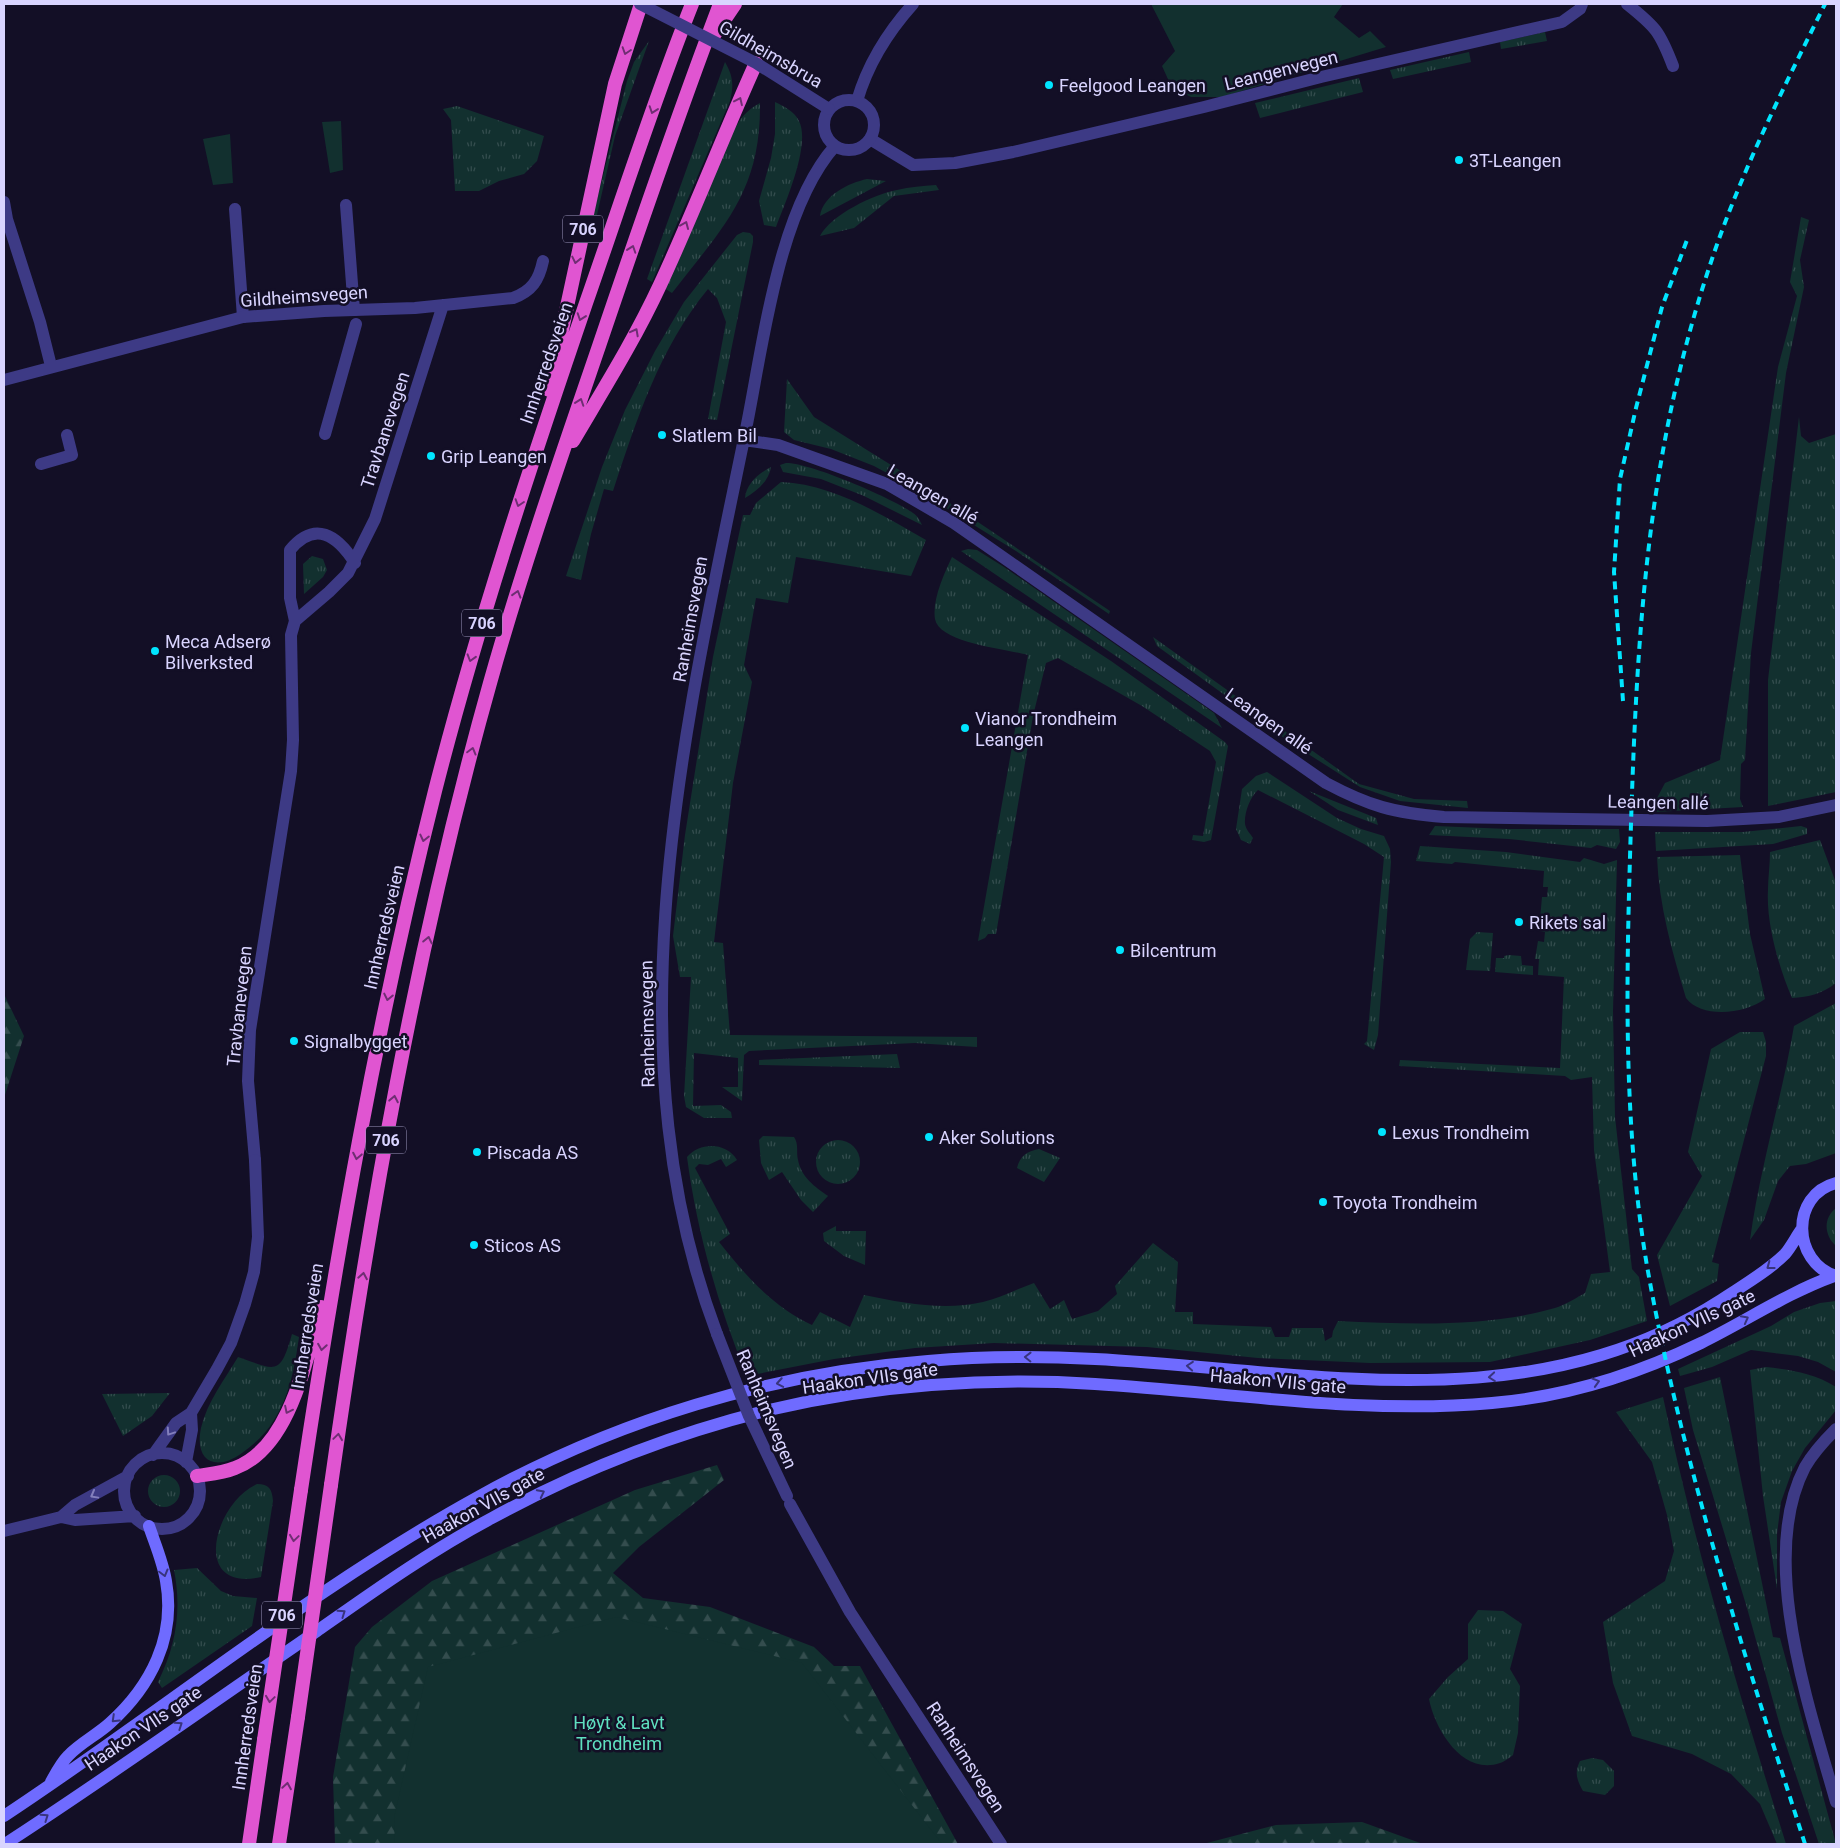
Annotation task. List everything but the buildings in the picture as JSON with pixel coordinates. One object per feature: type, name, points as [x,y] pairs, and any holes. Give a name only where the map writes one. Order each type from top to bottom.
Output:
[{"type":"highway","name":"706","points":[[534,456],[615,84],[641,4]]},
{"type":"highway","name":"706","points":[[675,47],[687,4]]},
{"type":"highway","name":"706","points":[[675,47],[692,4]]},
{"type":"highway","name":"706","points":[[279,1844],[349,1354],[385,1144],[438,892],[490,683],[558,465],[700,56],[720,4]]},
{"type":"highway","name":"706","points":[[700,56],[734,4]]},
{"type":"highway","name":"Innherredsveien","points":[[249,1844],[339,1247],[379,1038],[435,791],[466,676],[534,456],[675,47]]},
{"type":"highway","name":"706","points":[[558,465],[620,362],[660,286],[756,63]]},
{"type":"highway","name":"706","points":[[197,1476],[235,1468],[248,1462],[261,1451],[282,1423],[300,1381],[339,1247]]},
{"type":"main road","points":[[1835,1276],[1818,1264],[1809,1254],[1803,1242],[1801,1230],[1803,1216],[1808,1203],[1818,1192],[1836,1183]]},
{"type":"main road","name":"Haakon VIIs gate","points":[[4,1816],[47,1788],[319,1595],[422,1530],[480,1496],[549,1461],[621,1429],[690,1406],[765,1385],[848,1370],[925,1361],[1007,1357],[1093,1358],[1356,1380],[1419,1382],[1497,1377],[1568,1364],[1634,1343],[1692,1318],[1786,1254],[1801,1230]]},
{"type":"main road","name":"Haakon VIIs gate","points":[[5,1844],[398,1573],[489,1519],[558,1484],[628,1453],[698,1429],[773,1409],[852,1395],[930,1386],[1008,1382],[1089,1383],[1352,1405],[1420,1407],[1496,1403],[1570,1390],[1639,1369],[1701,1343],[1811,1284],[1835,1276]]},
{"type":"main road","points":[[47,1788],[68,1756],[109,1725],[130,1704],[152,1674],[158,1661],[166,1634],[168,1594],[162,1565],[149,1526]]},
{"type":"street","name":"Gildheimsbrua","points":[[641,4],[756,63],[829,109]]},
{"type":"street","points":[[857,101],[877,51],[894,25],[913,4]]},
{"type":"street","name":"Leangenvegen","points":[[870,139],[913,165],[955,163],[1014,152],[1321,77],[1562,22],[1580,9],[1582,4]]},
{"type":"street","points":[[1627,4],[1650,22],[1661,35],[1674,66]]},
{"type":"street","points":[[842,101],[857,101],[864,104],[873,117],[874,124],[870,139],[858,149],[842,150],[835,146],[824,129],[826,115],[829,109],[842,101]]},
{"type":"street","name":"Ranheimsvegen","points":[[835,146],[821,162],[812,177],[798,207],[786,243],[712,585],[674,821],[665,896],[662,1009],[668,1131],[693,1261],[717,1334],[749,1416],[788,1500],[850,1612],[1001,1844]]},
{"type":"street","points":[[4,202],[7,219],[40,322],[51,366]]},
{"type":"street","points":[[346,205],[354,310]]},
{"type":"street","points":[[234,209],[243,317]]},
{"type":"street","name":"Gildheimsvegen","points":[[4,380],[51,366],[243,317],[443,305],[513,298],[527,293],[534,285],[543,261]]},
{"type":"street","name":"Travbanevegen","points":[[295,621],[329,592],[355,562],[375,519],[443,305]]},
{"type":"street","points":[[325,434],[356,324]]},
{"type":"street","points":[[41,464],[72,455],[67,435]]},
{"type":"street","name":"Leangen allé","points":[[744,440],[778,445],[886,484],[954,523],[1326,783],[1362,802],[1406,814],[1444,817],[1707,821],[1779,818],[1836,805]]},
{"type":"street","name":"Travbanevegen","points":[[153,1455],[176,1423],[190,1413],[231,1343],[252,1280],[258,1237],[255,1160],[248,1081],[250,1030],[291,771],[293,726],[290,657],[291,635],[295,621],[290,598],[290,550],[299,540],[312,534],[332,536],[344,546],[355,562]]},
{"type":"street","points":[[186,1462],[192,1430],[190,1413]]},
{"type":"street","points":[[1836,1429],[1805,1467],[1793,1500],[1787,1535],[1787,1574],[1792,1629],[1799,1664],[1836,1802]]},
{"type":"street","points":[[62,1517],[75,1506],[128,1476],[138,1462],[153,1455],[171,1454],[186,1462],[197,1476],[200,1495],[193,1513],[178,1526],[158,1528],[149,1526],[134,1516],[128,1506],[125,1495],[128,1476]]},
{"type":"street","points":[[4,1531],[62,1517],[76,1520],[134,1516]]},
{"type":"green space","points":[[1151,4],[1343,4],[1334,17],[1359,38],[1370,31],[1386,47],[1222,97],[1191,97],[1172,88],[1162,66],[1175,51]]},
{"type":"green space","points":[[1545,32],[1547,41],[1501,49],[1500,42]]},
{"type":"green space","points":[[649,41],[615,136],[592,232],[589,231],[627,81],[634,62]]},
{"type":"green space","points":[[1469,52],[1471,62],[1393,79],[1390,70]]},
{"type":"green space","points":[[725,62],[732,81],[730,101],[652,282],[647,279]]},
{"type":"green space","points":[[1359,78],[1363,92],[1260,118],[1255,103]]},
{"type":"green space","points":[[775,102],[795,115],[802,131],[802,144],[795,174],[776,227],[764,225],[759,201],[771,158],[775,134]]},
{"type":"green space","points":[[760,103],[759,134],[754,161],[736,207],[723,227],[672,293],[664,288],[732,134],[743,116]]},
{"type":"green space","points":[[457,106],[544,136],[537,161],[524,174],[499,181],[479,191],[455,191],[451,120],[443,109]]},
{"type":"green space","points":[[341,121],[343,170],[330,173],[322,122]]},
{"type":"green space","points":[[230,134],[233,183],[213,185],[203,139]]},
{"type":"green space","points":[[867,179],[886,181],[820,216],[822,209],[831,196],[845,187]]},
{"type":"green space","points":[[936,185],[939,190],[894,196],[854,228],[820,236],[843,213],[865,201],[888,192]]},
{"type":"green space","points":[[1801,217],[1809,220],[1800,260],[1804,287],[1786,373],[1751,653],[1745,760],[1741,764],[1740,799],[1743,807],[1655,812],[1656,800],[1665,783],[1720,760],[1778,367],[1797,296],[1790,282]]},
{"type":"green space","points":[[743,232],[750,233],[753,236],[753,242],[717,420],[708,419],[726,322],[717,298],[708,289],[691,312],[663,360],[641,411],[613,491],[604,489],[591,534],[581,580],[566,576],[602,467],[625,410],[655,351],[684,302],[737,235]]},
{"type":"green space","points":[[787,379],[814,417],[920,483],[1110,611],[1109,614],[1016,551],[909,485],[874,466],[831,449],[794,440],[784,432]]},
{"type":"green space","points":[[1799,417],[1801,436],[1809,443],[1836,434],[1836,792],[1768,806],[1768,680]]},
{"type":"green space","points":[[786,463],[832,475],[888,499],[914,514],[922,525],[864,496],[821,479],[783,472],[780,465]]},
{"type":"green space","points":[[771,467],[768,477],[762,485],[745,498],[748,488],[754,479]]},
{"type":"green space","points":[[781,482],[819,488],[856,502],[926,540],[911,576],[796,557],[788,603],[756,598],[744,665],[752,682],[733,783],[714,942],[723,943],[730,1035],[977,1037],[977,1047],[915,1043],[749,1051],[744,1055],[742,1101],[722,1087],[738,1087],[738,1058],[694,1053],[693,1106],[721,1105],[731,1112],[732,1118],[704,1118],[686,1107],[684,1096],[691,977],[680,977],[673,936],[685,835],[713,657],[743,515],[750,515],[756,503]]},
{"type":"green space","points":[[968,549],[977,550],[1004,567],[1214,713],[1222,728],[961,551]]},
{"type":"green space","points":[[312,556],[323,559],[327,570],[323,577],[304,594],[303,564]]},
{"type":"green space","points":[[952,557],[1111,661],[1228,746],[1211,840],[1204,842],[1192,840],[1193,835],[1203,836],[1216,762],[1210,751],[1142,706],[1058,658],[1046,663],[1033,716],[996,934],[988,934],[985,938],[978,941],[1028,655],[975,644],[948,634],[939,627],[935,619],[935,604],[939,587]]},
{"type":"green space","points":[[1153,637],[1359,784],[1414,799],[1467,801],[1468,808],[1400,801],[1360,787],[1291,743],[1157,646]]},
{"type":"green space","points":[[1267,772],[1337,818],[1361,829],[1384,836],[1390,849],[1391,862],[1378,1035],[1374,1050],[1364,1044],[1367,1041],[1384,857],[1364,844],[1258,790],[1250,801],[1245,820],[1246,828],[1253,838],[1250,844],[1241,840],[1236,829],[1242,789],[1256,776]]},
{"type":"green space","points":[[1309,791],[1376,818],[1378,825],[1338,810]]},
{"type":"green space","points":[[1435,826],[1508,829],[1619,829],[1620,842],[1616,849],[1597,845],[1591,848],[1509,839],[1429,835]]},
{"type":"green space","points":[[1801,826],[1807,828],[1807,834],[1773,844],[1656,851],[1655,832],[1743,832]]},
{"type":"green space","points":[[1820,840],[1836,883],[1836,983],[1826,990],[1815,994],[1792,998],[1782,973],[1771,931],[1768,903],[1770,852]]},
{"type":"green space","points":[[1420,846],[1506,852],[1580,862],[1584,858],[1604,864],[1617,860],[1613,1011],[1615,1117],[1632,1269],[1639,1277],[1647,1321],[1590,1340],[1490,1362],[1370,1363],[1258,1358],[1147,1347],[994,1343],[915,1348],[834,1359],[747,1376],[718,1296],[703,1241],[691,1185],[687,1157],[692,1152],[706,1147],[720,1147],[732,1154],[737,1160],[726,1167],[721,1159],[708,1165],[699,1164],[695,1168],[730,1234],[719,1242],[739,1267],[772,1299],[784,1309],[812,1325],[820,1312],[850,1327],[864,1295],[924,1305],[968,1305],[1002,1296],[1034,1283],[1050,1309],[1064,1300],[1072,1319],[1098,1311],[1117,1294],[1115,1286],[1153,1243],[1178,1262],[1175,1312],[1193,1312],[1193,1324],[1271,1327],[1275,1337],[1289,1337],[1292,1328],[1323,1328],[1325,1341],[1332,1337],[1338,1321],[1447,1323],[1502,1319],[1555,1308],[1585,1293],[1591,1274],[1610,1272],[1594,1150],[1592,1077],[1571,1080],[1565,1076],[1399,1066],[1400,1060],[1560,1068],[1564,977],[1538,975],[1539,959],[1535,959],[1538,941],[1544,942],[1545,932],[1539,931],[1542,897],[1547,897],[1548,887],[1543,887],[1544,871],[1455,862],[1452,864],[1416,861]]},
{"type":"green space","points":[[1740,855],[1750,934],[1765,999],[1757,1004],[1735,1011],[1713,1012],[1693,1005],[1686,998],[1663,911],[1657,857]]},
{"type":"green space","points":[[1477,932],[1493,933],[1490,971],[1466,970],[1470,939]]},
{"type":"green space","points":[[1504,956],[1521,956],[1522,965],[1533,966],[1533,975],[1495,972],[1496,958],[1504,958]]},
{"type":"green space","points":[[4,994],[24,1036],[4,1098]]},
{"type":"green space","points":[[1836,1003],[1836,1153],[1806,1164],[1790,1166],[1778,1181],[1764,1220],[1750,1240],[1759,1186],[1794,1026]]},
{"type":"green space","points":[[1740,1032],[1763,1032],[1766,1042],[1766,1056],[1712,1262],[1719,1264],[1717,1281],[1670,1306],[1657,1255],[1702,1176],[1688,1152],[1711,1049]]},
{"type":"green space","points":[[897,1054],[900,1068],[759,1065],[759,1060]]},
{"type":"green space","points":[[763,1136],[794,1137],[802,1172],[828,1196],[813,1212],[801,1200],[782,1172],[769,1180],[761,1163],[759,1140]]},
{"type":"green space","points":[[838,1140],[850,1144],[856,1150],[860,1162],[856,1174],[850,1180],[838,1184],[826,1180],[820,1174],[816,1162],[820,1150],[826,1144]]},
{"type":"green space","points":[[1039,1149],[1060,1158],[1044,1182],[1017,1168],[1020,1160],[1025,1155]]},
{"type":"green space","points":[[1836,1208],[1836,1246],[1827,1232],[1827,1222]]},
{"type":"green space","points":[[836,1226],[836,1231],[866,1231],[865,1265],[844,1256],[824,1241],[823,1233]]},
{"type":"green space","points":[[1836,1301],[1836,1372],[1818,1362],[1798,1356],[1751,1350],[1712,1367],[1680,1376],[1678,1369],[1771,1326],[1794,1312],[1820,1303]]},
{"type":"green space","points":[[292,1334],[299,1337],[294,1369],[288,1390],[274,1420],[260,1438],[242,1453],[224,1462],[209,1460],[204,1456],[201,1449],[201,1428],[207,1409],[238,1357],[269,1367],[280,1364]]},
{"type":"green space","points":[[1766,1367],[1811,1375],[1836,1387],[1836,1410],[1805,1448],[1792,1471],[1781,1502],[1777,1534],[1777,1589],[1763,1496],[1750,1370]]},
{"type":"green space","points":[[1720,1377],[1773,1637],[1780,1638],[1836,1844],[1819,1844],[1782,1733],[1747,1608],[1693,1430],[1684,1388]]},
{"type":"green space","points":[[170,1393],[152,1416],[123,1436],[102,1394]]},
{"type":"green space","points":[[1663,1397],[1689,1510],[1719,1622],[1786,1844],[1777,1844],[1760,1804],[1731,1774],[1692,1754],[1632,1736],[1613,1683],[1603,1622],[1665,1581],[1674,1551],[1667,1515],[1652,1462],[1616,1412]]},
{"type":"green space","name":"Høyt & Lavt Trondheim","points":[[717,1465],[724,1480],[639,1547],[613,1573],[643,1598],[710,1607],[814,1647],[834,1666],[860,1666],[958,1844],[335,1844],[333,1777],[355,1647],[372,1627],[432,1581],[635,1490]]},
{"type":"green space","points":[[164,1475],[170,1476],[175,1480],[179,1485],[179,1497],[175,1502],[170,1506],[164,1507],[158,1506],[153,1502],[149,1497],[148,1491],[149,1485],[153,1480],[158,1476]]},
{"type":"green space","points":[[257,1484],[269,1488],[273,1501],[261,1577],[239,1578],[224,1572],[217,1560],[216,1544],[221,1526],[230,1509],[242,1494]]},
{"type":"green space","points":[[197,1568],[221,1591],[233,1596],[257,1598],[252,1626],[162,1688],[158,1682],[169,1655],[176,1628],[177,1599],[174,1570]]},
{"type":"green space","points":[[1478,1610],[1503,1611],[1522,1624],[1510,1669],[1520,1686],[1518,1733],[1513,1755],[1502,1762],[1487,1765],[1474,1763],[1463,1757],[1453,1748],[1437,1724],[1429,1699],[1448,1677],[1468,1659],[1468,1624]]},
{"type":"green space","name":"Høyt & Lavt Trondheim","points":[[616,1617],[802,1663],[942,1844],[395,1844],[394,1818],[428,1667]]},
{"type":"green space","points":[[1592,1758],[1603,1760],[1614,1771],[1614,1786],[1605,1795],[1583,1791],[1578,1780],[1577,1769],[1580,1761]]},
{"type":"green space","points":[[1362,1822],[1423,1844],[1203,1844],[1276,1825]]},
{"type":"railway","points":[[1805,1844],[1716,1558],[1696,1485],[1661,1340],[1647,1266],[1634,1164],[1628,1062],[1628,960],[1632,781],[1641,632],[1657,485],[1670,412],[1688,339],[1722,231],[1748,165],[1825,4]]},
{"type":"railway","points":[[1623,701],[1614,572],[1620,479],[1662,307],[1687,240]]},
{"type":"place","name":"Feelgood Leangen","points":[[1049,85]]},
{"type":"place","name":"3T-Leangen","points":[[1459,160]]},
{"type":"place","name":"Slatlem Bil","points":[[662,435]]},
{"type":"place","name":"Grip Leangen","points":[[431,456]]},
{"type":"place","name":"Meca Adserø Bilverksted","points":[[155,651]]},
{"type":"place","name":"Vianor Trondheim Leangen","points":[[965,728]]},
{"type":"place","name":"Rikets sal","points":[[1519,922]]},
{"type":"place","name":"Bilcentrum","points":[[1120,950]]},
{"type":"place","name":"Signalbygget","points":[[294,1041]]},
{"type":"place","name":"Lexus Trondheim","points":[[1382,1132]]},
{"type":"place","name":"Aker Solutions","points":[[929,1137]]},
{"type":"place","name":"Piscada AS","points":[[477,1152]]},
{"type":"place","name":"Toyota Trondheim","points":[[1323,1202]]},
{"type":"place","name":"Sticos AS","points":[[474,1245]]}]
